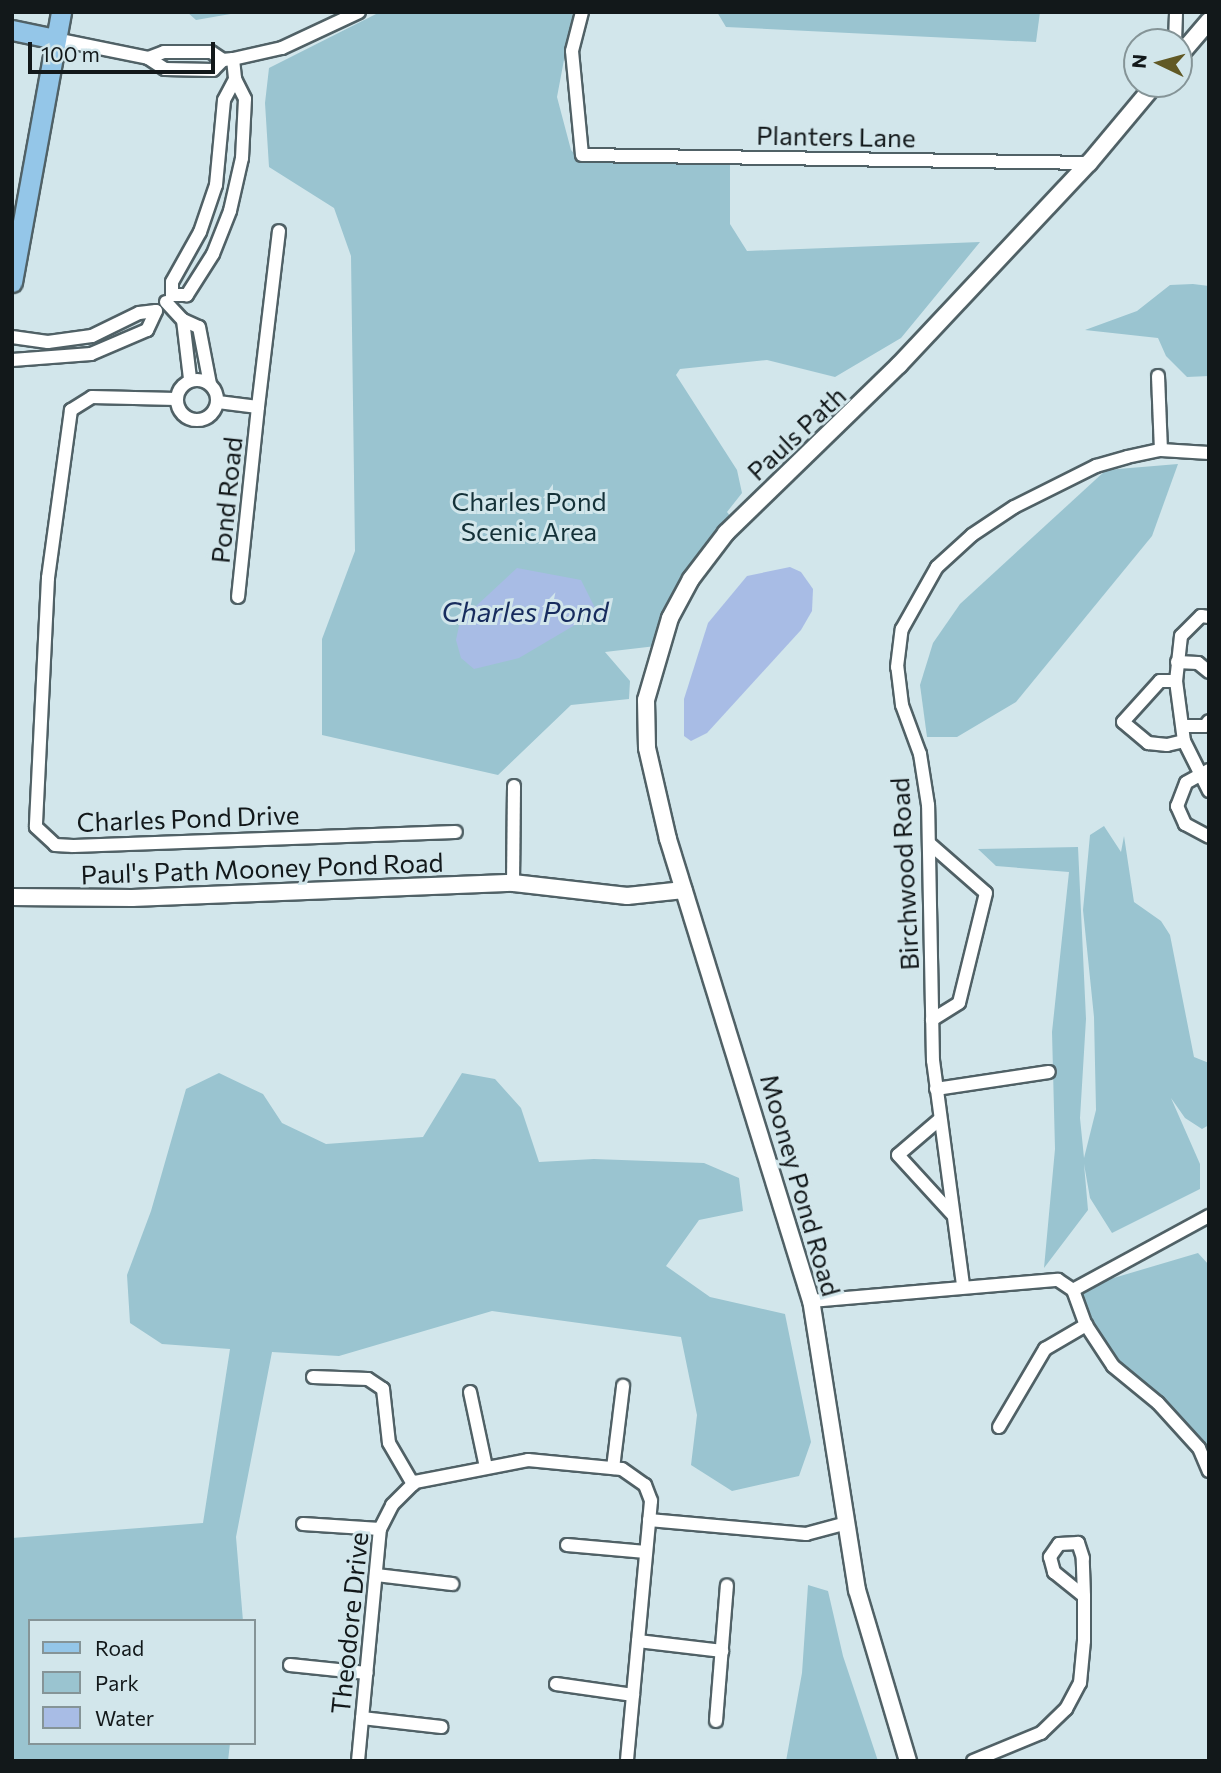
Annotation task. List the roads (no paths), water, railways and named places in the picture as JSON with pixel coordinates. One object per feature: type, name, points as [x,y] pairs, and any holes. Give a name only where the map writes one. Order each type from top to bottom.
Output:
[{"type":"main road","points":[[12,282],[61,12]]},
{"type":"main road","points":[[12,30],[55,39]]},
{"type":"street","points":[[55,39],[148,58],[165,69],[209,70],[228,59],[282,48],[359,12]]},
{"type":"street","name":"Planters Lane","points":[[582,12],[572,51],[582,155],[1089,163]]},
{"type":"street","points":[[1193,40],[1209,21]]},
{"type":"street","points":[[12,337],[48,342],[92,337],[139,313],[187,295],[213,254],[230,212],[242,158],[245,99],[228,59]]},
{"type":"street","points":[[12,360],[92,354],[147,330],[165,303],[172,282],[200,232],[216,185],[224,100],[235,79]]},
{"type":"street","name":"Pauls Path","points":[[684,890],[647,748],[646,700],[670,618],[691,579],[726,533],[867,399],[1089,163],[1144,98]]},
{"type":"street","name":"Pond Road","points":[[238,597],[279,231]]},
{"type":"street","points":[[165,303],[183,320],[200,327],[210,384],[218,402],[209,416],[199,422],[188,421],[176,399],[190,379],[183,320]]},
{"type":"street","points":[[1158,376],[1161,450]]},
{"type":"street","points":[[190,379],[210,384]]},
{"type":"street","name":"Charles Pond Drive","points":[[176,399],[92,397],[71,410],[48,578],[36,827],[55,845],[73,846],[456,832]]},
{"type":"street","name":"Pond Road","points":[[218,402],[258,407]]},
{"type":"street","name":"Birchwood Road","points":[[962,1285],[936,1089],[932,1020],[930,844],[920,754],[902,705],[897,667],[902,629],[916,598],[937,567],[972,535],[1014,507],[1096,466],[1161,450],[1209,453]]},
{"type":"street","points":[[1209,617],[1201,616],[1181,636],[1176,681],[1184,741],[1204,772],[1209,791]]},
{"type":"street","points":[[1177,662],[1198,663],[1209,672]]},
{"type":"street","points":[[1176,681],[1160,681],[1122,722],[1148,743],[1167,745],[1184,741]]},
{"type":"street","points":[[1183,726],[1205,726],[1209,721]]},
{"type":"street","points":[[1204,772],[1186,783],[1177,806],[1185,824],[1209,837]]},
{"type":"street","points":[[514,786],[513,883],[627,896],[684,890]]},
{"type":"street","points":[[930,844],[986,893],[959,1003],[932,1020]]},
{"type":"street","name":"Paul's Path Mooney Pond Road","points":[[12,897],[132,898],[513,883]]},
{"type":"street","name":"Mooney Pond Road","points":[[684,890],[811,1301],[844,1524],[857,1590],[908,1761]]},
{"type":"street","points":[[936,1089],[1049,1072]]},
{"type":"street","points":[[940,1119],[898,1155],[953,1215]]},
{"type":"street","points":[[1073,1290],[1209,1216]]},
{"type":"street","points":[[811,1301],[962,1285],[1058,1280],[1073,1290],[1086,1325],[1113,1367],[1158,1403],[1199,1447],[1209,1471]]},
{"type":"street","points":[[999,1427],[1045,1349],[1086,1325]]},
{"type":"street","points":[[313,1377],[368,1379],[383,1389],[389,1443],[413,1484],[528,1460],[613,1468],[633,1474],[645,1485],[651,1501],[627,1761]]},
{"type":"street","points":[[613,1468],[623,1386]]},
{"type":"street","points":[[470,1392],[486,1467]]},
{"type":"street","name":"Theodore Drive","points":[[358,1761],[380,1529],[400,1493],[413,1484]]},
{"type":"street","points":[[649,1520],[807,1534],[844,1524]]},
{"type":"street","points":[[303,1524],[380,1529]]},
{"type":"street","points":[[567,1545],[646,1552]]},
{"type":"street","points":[[376,1575],[452,1584]]},
{"type":"street","points":[[716,1721],[727,1584]]},
{"type":"street","points":[[973,1761],[1041,1733],[1066,1709],[1080,1683],[1084,1597]]},
{"type":"street","points":[[638,1641],[722,1651]]},
{"type":"street","points":[[290,1665],[367,1673]]},
{"type":"street","points":[[556,1684],[633,1695]]},
{"type":"street","points":[[362,1718],[442,1727]]},
{"type":"water","points":[[790,567],[801,572],[813,589],[812,611],[801,630],[707,733],[691,741],[684,736],[684,699],[708,623],[747,576]]},
{"type":"water","name":"Charles Pond","points":[[517,568],[581,580],[597,612],[519,658],[474,669],[461,658],[456,640],[460,621]]},
{"type":"park label","name":"Charles Pond Scenic Area","points":[[529,516]]}]
